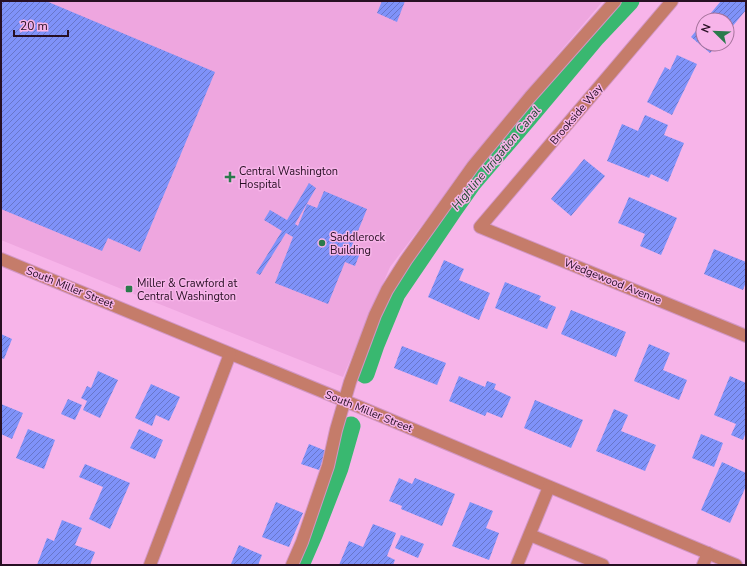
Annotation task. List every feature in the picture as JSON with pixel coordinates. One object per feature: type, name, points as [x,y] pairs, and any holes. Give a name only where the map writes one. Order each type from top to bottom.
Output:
[{"type":"street","points":[[292,565],[302,542],[328,466],[336,430],[354,370],[375,315],[387,290],[406,260],[473,166],[530,97],[614,1]]},
{"type":"street","name":"Brookside Way","points":[[480,227],[672,1]]},
{"type":"street","name":"Wedgewood Avenue","points":[[480,227],[746,336]]},
{"type":"street","name":"South Miller Street","points":[[1,258],[736,565]]},
{"type":"street","points":[[150,565],[230,354]]},
{"type":"street","points":[[517,565],[549,487]]},
{"type":"street","points":[[530,535],[602,565]]},
{"type":"street","points":[[703,565],[708,553]]},
{"type":"shaded area","name":"Central Washington Hospital","points":[[1,1],[603,1],[506,115],[390,267],[343,377],[1,240]]},
{"type":"building","points":[[1,1],[46,1],[215,72],[140,252],[108,238],[102,251],[1,209]]},
{"type":"building","points":[[382,1],[405,1],[397,22],[377,13]]},
{"type":"building","points":[[721,1],[746,1],[746,10],[735,23],[735,12],[712,12]]},
{"type":"building","points":[[695,32],[695,40],[691,37]]},
{"type":"building","points":[[677,55],[697,64],[672,115],[647,102],[665,67],[670,70]]},
{"type":"building","points":[[645,115],[668,125],[664,135],[684,143],[668,182],[651,174],[649,178],[607,161],[622,124],[638,131]]},
{"type":"building","points":[[584,159],[605,176],[571,216],[551,199]]},
{"type":"building","name":"Saddlerock Building","points":[[309,183],[316,188],[295,224],[298,226],[307,204],[317,208],[324,191],[367,209],[351,248],[360,253],[355,266],[345,262],[328,304],[275,283],[293,237],[286,233],[260,275],[256,273],[282,231],[264,220],[270,210],[287,220]]},
{"type":"building","points":[[629,197],[677,218],[661,255],[640,246],[645,234],[618,223]]},
{"type":"building","points":[[714,249],[746,262],[746,282],[743,290],[704,274]]},
{"type":"building","points":[[444,260],[464,269],[459,280],[490,293],[479,320],[428,297]]},
{"type":"building","points":[[505,282],[541,296],[539,300],[556,307],[547,329],[495,308]]},
{"type":"building","points":[[571,310],[626,332],[616,357],[561,334]]},
{"type":"building","points":[[1,334],[12,339],[4,359],[1,358]]},
{"type":"building","points":[[649,344],[670,353],[663,370],[687,380],[679,400],[634,381]]},
{"type":"building","points":[[402,346],[446,363],[437,385],[394,368]]},
{"type":"building","points":[[98,371],[118,380],[100,418],[83,410],[87,401],[81,398],[87,386],[91,388]]},
{"type":"building","points":[[459,376],[485,387],[487,381],[496,384],[494,389],[511,397],[502,418],[487,412],[485,416],[449,401]]},
{"type":"building","points":[[730,376],[746,383],[746,432],[743,440],[731,435],[736,424],[714,415]]},
{"type":"building","points":[[151,384],[180,397],[169,421],[156,415],[152,426],[135,418]]},
{"type":"building","points":[[68,399],[82,405],[75,420],[61,414]]},
{"type":"building","points":[[535,400],[583,420],[571,448],[524,428]]},
{"type":"building","points":[[1,404],[23,413],[12,439],[1,434]]},
{"type":"building","points":[[614,409],[628,415],[621,431],[656,445],[645,471],[596,451]]},
{"type":"building","points":[[28,429],[55,440],[44,469],[16,458]]},
{"type":"building","points":[[139,429],[163,440],[155,459],[130,448]]},
{"type":"building","points":[[701,434],[723,443],[714,467],[692,458]]},
{"type":"building","points":[[309,444],[326,451],[319,470],[301,464]]},
{"type":"building","points":[[722,462],[746,473],[746,486],[730,523],[701,510]]},
{"type":"building","points":[[85,464],[130,483],[110,529],[89,519],[103,487],[79,477]]},
{"type":"building","points":[[399,478],[412,484],[415,478],[455,494],[442,526],[401,509],[402,506],[389,501]]},
{"type":"building","points":[[276,502],[303,513],[289,547],[262,537]]},
{"type":"building","points":[[470,502],[493,511],[486,528],[499,533],[489,560],[452,546]]},
{"type":"building","points":[[62,520],[82,528],[75,545],[95,552],[90,565],[37,565],[47,538],[54,541]]},
{"type":"building","points":[[373,524],[396,533],[387,556],[395,560],[393,565],[339,565],[349,541],[363,547]]},
{"type":"building","points":[[401,535],[424,544],[418,558],[395,548]]},
{"type":"building","points":[[239,545],[262,555],[258,565],[231,564]]},
{"type":"waterway","name":"Highline Irrigation Canal","points":[[365,374],[396,294],[472,183],[596,37],[630,1]]},
{"type":"waterway","name":"Highline Irrigation Canal","points":[[300,565],[339,468],[351,426]]},
{"type":"place","name":"Central Washington Hospital","points":[[230,177]]},
{"type":"place","name":"Saddlerock Building","points":[[322,243]]},
{"type":"place","name":"Miller & Crawford at Central Washington","points":[[129,289]]}]
